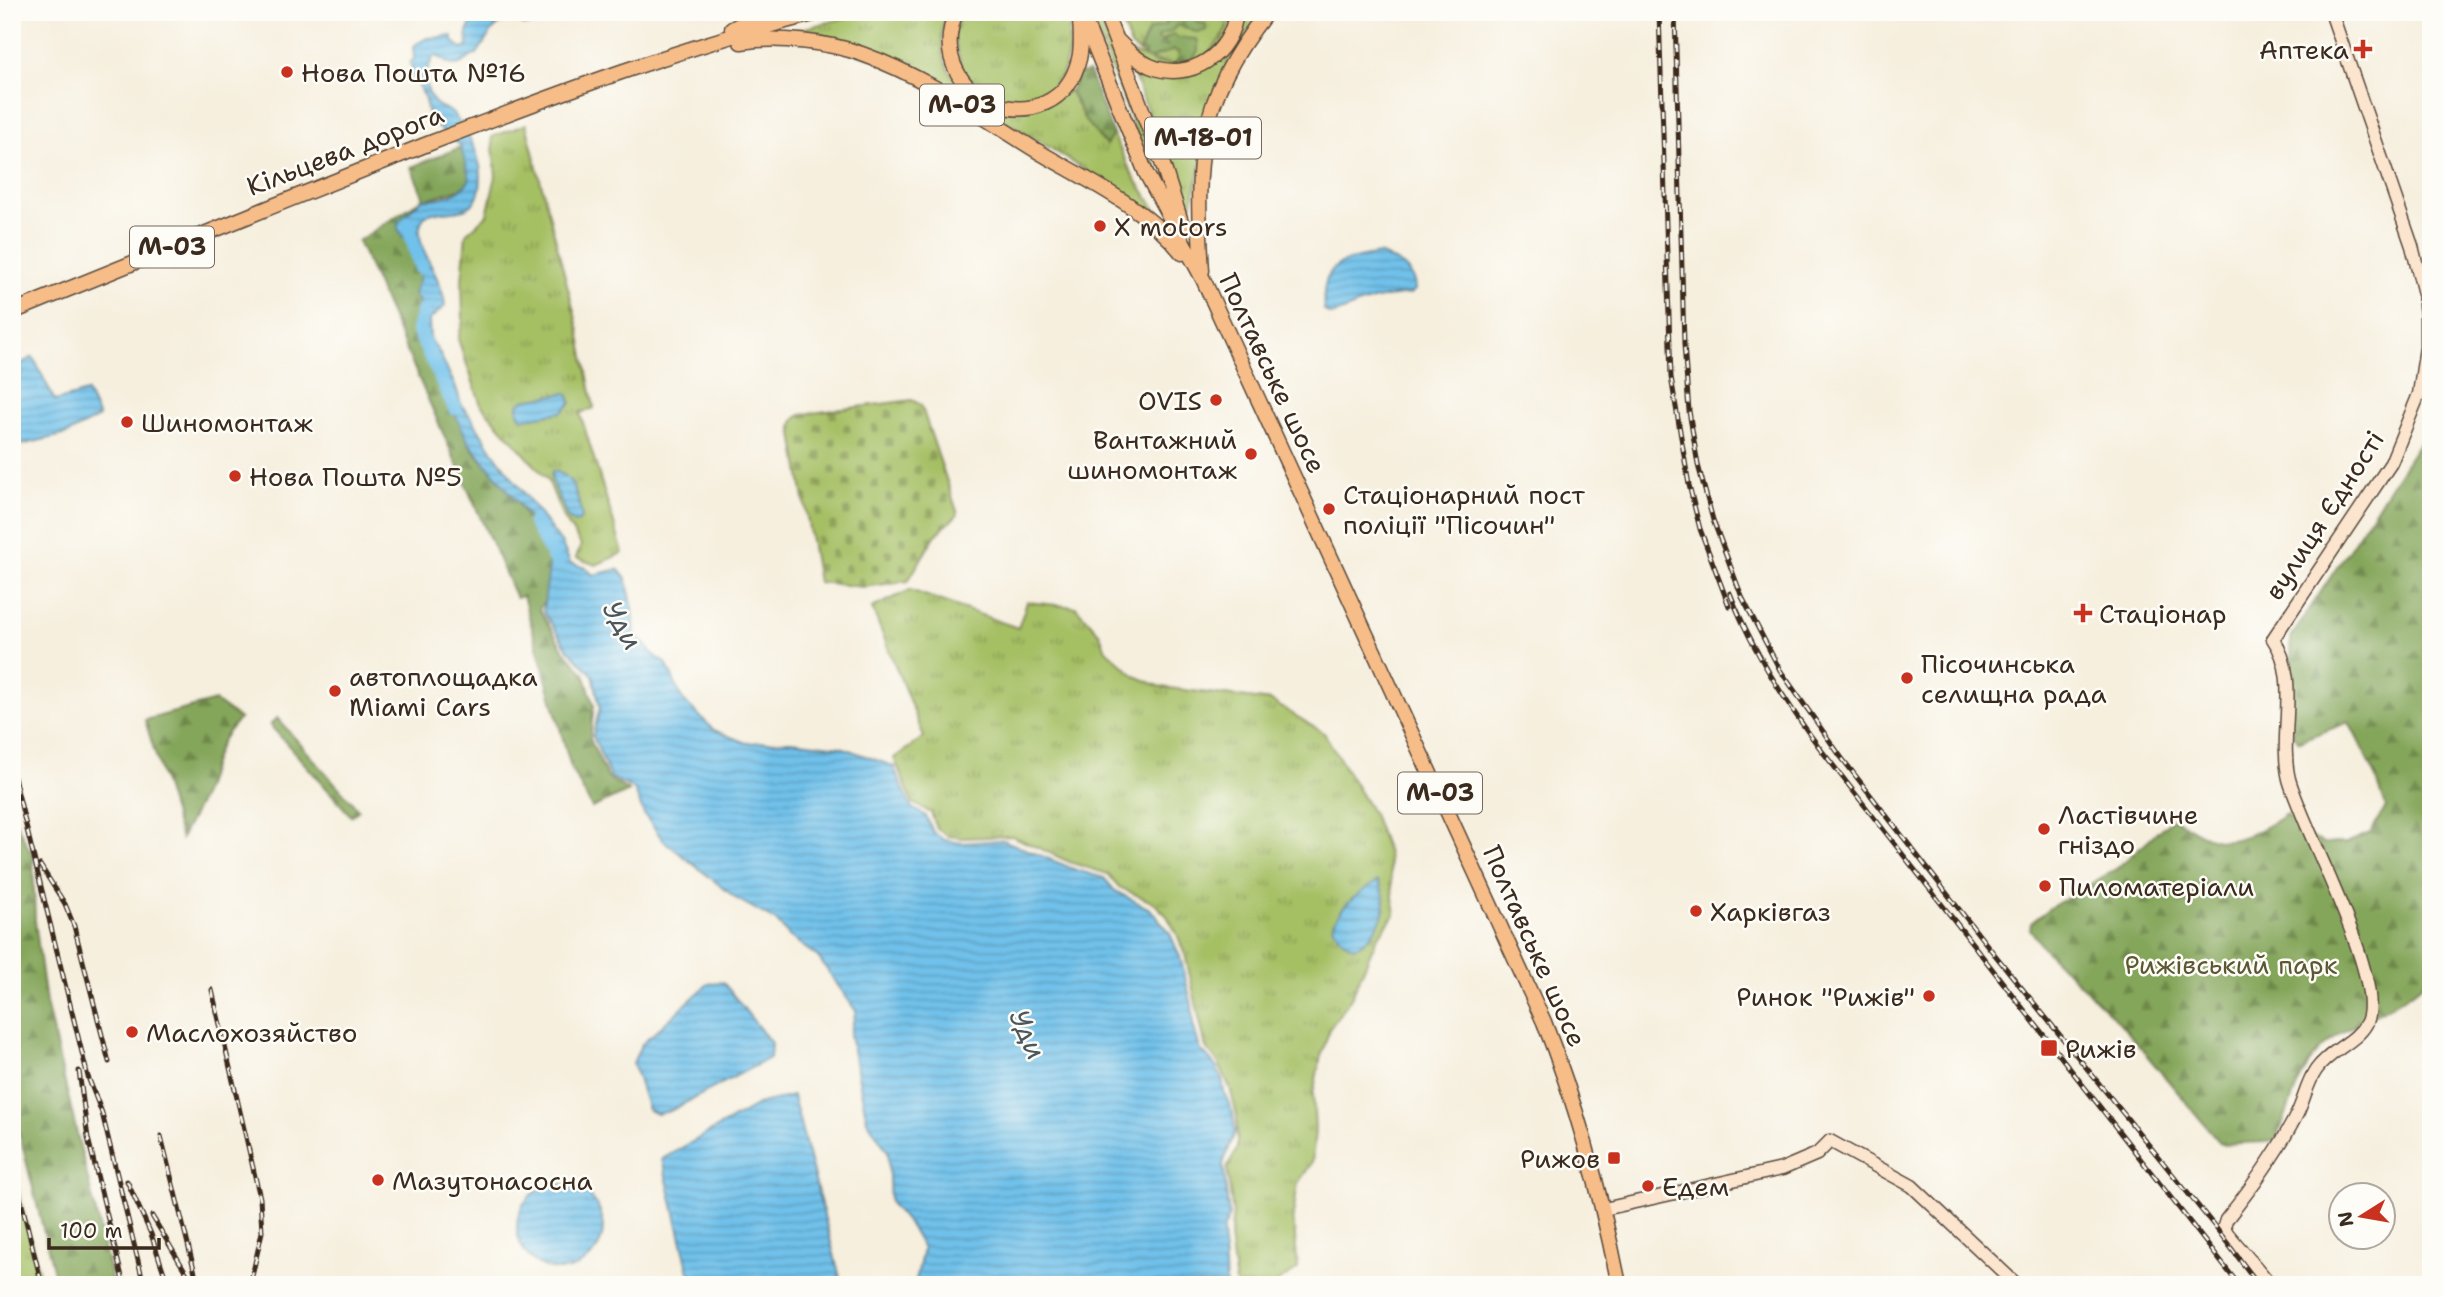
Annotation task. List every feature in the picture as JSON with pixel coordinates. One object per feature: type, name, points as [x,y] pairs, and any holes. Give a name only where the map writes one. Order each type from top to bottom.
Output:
[{"type":"highway","name":"М-03","points":[[678,53],[764,12]]},
{"type":"highway","name":"Кільцева дорога","points":[[12,312],[519,108],[678,53],[821,12]]},
{"type":"highway","name":"М-03","points":[[956,12],[949,35],[949,50],[959,75],[978,96],[993,105],[1010,109],[1042,104],[1056,97],[1067,85],[1079,60],[1081,12]]},
{"type":"highway","points":[[1081,12],[1146,173],[1193,259]]},
{"type":"highway","name":"М-03","points":[[1105,12],[1163,165],[1193,259]]},
{"type":"highway","points":[[1113,36],[1147,65],[1161,70],[1189,70],[1202,65],[1224,47],[1231,35],[1236,12]]},
{"type":"highway","name":"М-18-01","points":[[1203,279],[1198,207],[1203,136],[1214,100],[1229,66],[1246,38],[1267,12]]},
{"type":"highway","name":"М-03","points":[[678,53],[757,39],[807,42],[860,53],[914,76],[1125,204],[1167,234],[1203,279]]},
{"type":"highway","name":"Полтавське шосе","points":[[1193,259],[1521,968],[1565,1076],[1585,1136],[1604,1209],[1619,1285]]},
{"type":"street","name":"вулиця Єдності","points":[[2271,1285],[2227,1233],[2224,1226],[2226,1220],[2270,1161],[2297,1113],[2314,1072],[2329,1054],[2366,1024],[2370,1003],[2356,942],[2288,775],[2284,660],[2273,639],[2391,463],[2419,394],[2426,347],[2426,317],[2415,256],[2331,12]]},
{"type":"street","points":[[1604,1209],[1782,1169],[1817,1154],[1829,1141],[1912,1186],[2017,1285]]},
{"type":"green space","points":[[869,12],[947,12],[942,46],[949,71],[962,86],[995,107],[1070,91],[1086,122],[1106,145],[1113,134],[1132,174],[1163,220],[1036,139],[912,69],[800,37],[793,31]]},
{"type":"green space","points":[[961,12],[1066,12],[1069,19],[1069,50],[1062,76],[1044,94],[1025,100],[1008,101],[976,89],[963,73],[953,33]]},
{"type":"green space","points":[[1089,12],[1097,12],[1161,182],[1159,183],[1143,150]]},
{"type":"green space","points":[[1117,12],[1231,12],[1221,44],[1191,65],[1154,63],[1131,46]]},
{"type":"green space","points":[[1169,12],[1193,14],[1198,23],[1206,24],[1206,30],[1202,32],[1194,32],[1177,25],[1172,31],[1159,36],[1161,41],[1174,34],[1178,38],[1197,39],[1196,55],[1182,65],[1174,64],[1179,58],[1178,52],[1174,50],[1149,59],[1145,58],[1145,52],[1140,50],[1149,30],[1165,25]]},
{"type":"green space","points":[[1240,12],[1262,12],[1226,65],[1189,215],[1124,51],[1195,72]]},
{"type":"green space","points":[[1089,72],[1113,134],[1106,145],[1086,122],[1070,91],[1079,74]]},
{"type":"green space","points":[[526,124],[579,331],[594,408],[580,413],[623,553],[596,565],[576,558],[581,545],[562,515],[548,480],[481,405],[458,339],[463,321],[462,281],[466,234],[487,215],[496,176],[492,137]]},
{"type":"green space","points":[[461,147],[472,178],[469,186],[427,199],[400,221],[406,240],[417,245],[421,279],[415,291],[419,303],[420,335],[471,447],[516,500],[540,540],[559,581],[539,609],[563,649],[584,673],[594,705],[590,739],[607,777],[629,791],[592,808],[571,768],[523,596],[516,598],[358,241],[424,198],[411,167]]},
{"type":"green space","points":[[912,400],[921,405],[958,514],[935,536],[908,581],[863,587],[818,582],[792,428],[794,420],[804,414]]},
{"type":"green space","name":"Рижівський парк","points":[[2431,415],[2431,975],[2405,997],[2346,1030],[2319,1051],[2299,1081],[2277,1139],[2221,1144],[2119,1022],[2046,951],[2030,929],[2031,923],[2048,909],[2116,869],[2173,818],[2201,834],[2219,840],[2244,836],[2286,814],[2303,834],[2324,843],[2346,843],[2370,833],[2386,807],[2375,774],[2349,722],[2299,741],[2293,735],[2291,637],[2425,434]]},
{"type":"green space","points":[[910,590],[1018,628],[1027,602],[1076,607],[1100,634],[1106,650],[1135,676],[1161,687],[1271,701],[1324,733],[1373,814],[1388,854],[1395,914],[1376,940],[1352,996],[1330,1028],[1313,1094],[1315,1129],[1312,1163],[1298,1183],[1293,1215],[1298,1269],[1273,1285],[1236,1285],[1230,1237],[1233,1214],[1227,1169],[1237,1148],[1237,1116],[1230,1088],[1218,1062],[1206,1048],[1186,958],[1167,916],[1154,903],[1119,887],[1108,874],[1072,863],[1012,836],[948,836],[937,829],[931,813],[913,803],[894,758],[924,737],[872,608]]},
{"type":"green space","points":[[215,701],[240,719],[220,745],[203,794],[181,839],[145,720]]},
{"type":"green space","points":[[277,718],[359,810],[351,816],[270,725]]},
{"type":"green space","points":[[12,814],[33,857],[35,921],[46,1003],[113,1285],[57,1285],[12,1104]]},
{"type":"green space","points":[[12,1165],[42,1285],[12,1285]]},
{"type":"water","points":[[491,12],[547,12],[529,25],[513,20],[501,23],[491,32],[477,54],[461,63],[450,64],[435,55],[426,80],[432,99],[438,106],[452,113],[466,132],[481,169],[476,200],[459,210],[430,214],[420,226],[422,245],[440,285],[445,306],[429,320],[430,340],[438,350],[461,405],[562,544],[570,563],[586,568],[593,575],[618,569],[626,578],[633,608],[635,634],[656,657],[666,663],[682,699],[714,730],[746,743],[791,741],[841,747],[893,766],[912,808],[926,816],[933,832],[944,840],[962,843],[1003,840],[1076,870],[1104,878],[1115,891],[1150,909],[1169,931],[1180,957],[1200,1049],[1222,1078],[1224,1092],[1233,1114],[1235,1132],[1223,1164],[1229,1216],[1223,1230],[1226,1285],[915,1285],[923,1249],[910,1226],[890,1203],[888,1152],[867,1120],[850,1035],[856,1011],[818,957],[789,936],[776,921],[737,899],[663,840],[644,814],[634,789],[610,777],[593,736],[600,707],[593,675],[568,649],[543,611],[550,560],[548,543],[469,443],[447,404],[446,391],[420,338],[420,309],[414,294],[421,274],[415,243],[404,238],[398,229],[398,222],[422,199],[449,195],[461,189],[470,179],[460,145],[433,123],[423,91],[422,94],[409,75],[412,69],[410,63],[414,59],[413,46],[427,38],[453,36],[453,41],[462,49],[468,47],[467,32],[474,18]]},
{"type":"water","points":[[1379,254],[1408,271],[1415,290],[1410,294],[1371,300],[1330,315],[1324,310],[1324,294],[1330,273],[1344,262]]},
{"type":"water","points":[[33,357],[55,401],[87,392],[99,417],[67,434],[12,447],[12,368]]},
{"type":"water","points":[[566,393],[571,403],[562,412],[522,419],[518,413],[518,405],[524,400]]},
{"type":"water","points":[[552,471],[566,476],[574,488],[582,517],[575,523],[567,517],[551,478]]},
{"type":"water","points":[[1378,881],[1385,902],[1383,915],[1372,934],[1362,944],[1354,947],[1337,933],[1333,927],[1335,920],[1351,900]]},
{"type":"water","points":[[723,982],[771,1043],[770,1058],[670,1111],[657,1114],[648,1110],[633,1063],[641,1045],[708,984]]},
{"type":"water","points":[[793,1096],[842,1285],[692,1285],[662,1159],[761,1103]]},
{"type":"water","points":[[560,1184],[577,1187],[591,1196],[600,1210],[603,1227],[600,1244],[591,1258],[577,1267],[560,1270],[543,1267],[529,1258],[520,1244],[517,1227],[520,1210],[529,1196],[543,1187]]},
{"type":"waterway","name":"Уди","points":[[410,224],[408,226],[421,268]]},
{"type":"waterway","name":"Уди","points":[[423,311],[418,330],[455,408]]},
{"type":"waterway","name":"Уди","points":[[534,522],[557,563]]},
{"type":"railway","points":[[1659,12],[1671,377],[1689,485],[1700,529],[1729,606]]},
{"type":"railway","points":[[1675,12],[1684,344],[1689,411],[1698,465],[1713,520],[1742,597],[1780,670],[1841,757],[1983,940],[2259,1285]]},
{"type":"railway","points":[[1730,593],[1759,655],[1808,732],[2239,1285]]},
{"type":"railway","points":[[12,769],[88,1077],[102,1113],[144,1285]]},
{"type":"railway","points":[[40,865],[65,904],[74,926],[109,1062]]},
{"type":"railway","points":[[212,990],[260,1198],[262,1232],[250,1285]]},
{"type":"railway","points":[[79,1071],[88,1138],[124,1285]]},
{"type":"railway","points":[[161,1136],[198,1285]]},
{"type":"railway","points":[[12,1165],[42,1285]]},
{"type":"railway","points":[[127,1181],[151,1234],[168,1285]]},
{"type":"railway","points":[[152,1216],[190,1279]]},
{"type":"place","name":"Аптека","points":[[2363,49]]},
{"type":"place","name":"Нова Пошта №16","points":[[287,72]]},
{"type":"place","name":"Х motors","points":[[1100,226]]},
{"type":"place","name":"OVIS","points":[[1216,400]]},
{"type":"place","name":"Шиномонтаж","points":[[127,422]]},
{"type":"place","name":"Вантажний шиномонтаж","points":[[1251,454]]},
{"type":"place","name":"Нова Пошта №5","points":[[235,476]]},
{"type":"place","name":"Стаціонарний пост поліції \"Пісочин\"","points":[[1329,509]]},
{"type":"place","name":"Стаціонар","points":[[2083,613]]},
{"type":"place","name":"Пісочинська селищна рада","points":[[1907,678]]},
{"type":"place","name":"автоплощадка Miami Cars","points":[[335,691]]},
{"type":"place","name":"Ластівчине гніздо","points":[[2044,829]]},
{"type":"place","name":"Пиломатеріали","points":[[2045,886]]},
{"type":"place","name":"Харківгаз","points":[[1696,911]]},
{"type":"place","name":"Ринок \"Рижів\"","points":[[1929,996]]},
{"type":"place","name":"Маслохозяйство","points":[[132,1032]]},
{"type":"place","name":"Рижів","points":[[2049,1048]]},
{"type":"place","name":"Рижов","points":[[1614,1158]]},
{"type":"place","name":"Мазутонасосна","points":[[378,1180]]},
{"type":"place","name":"Едем","points":[[1648,1186]]}]
